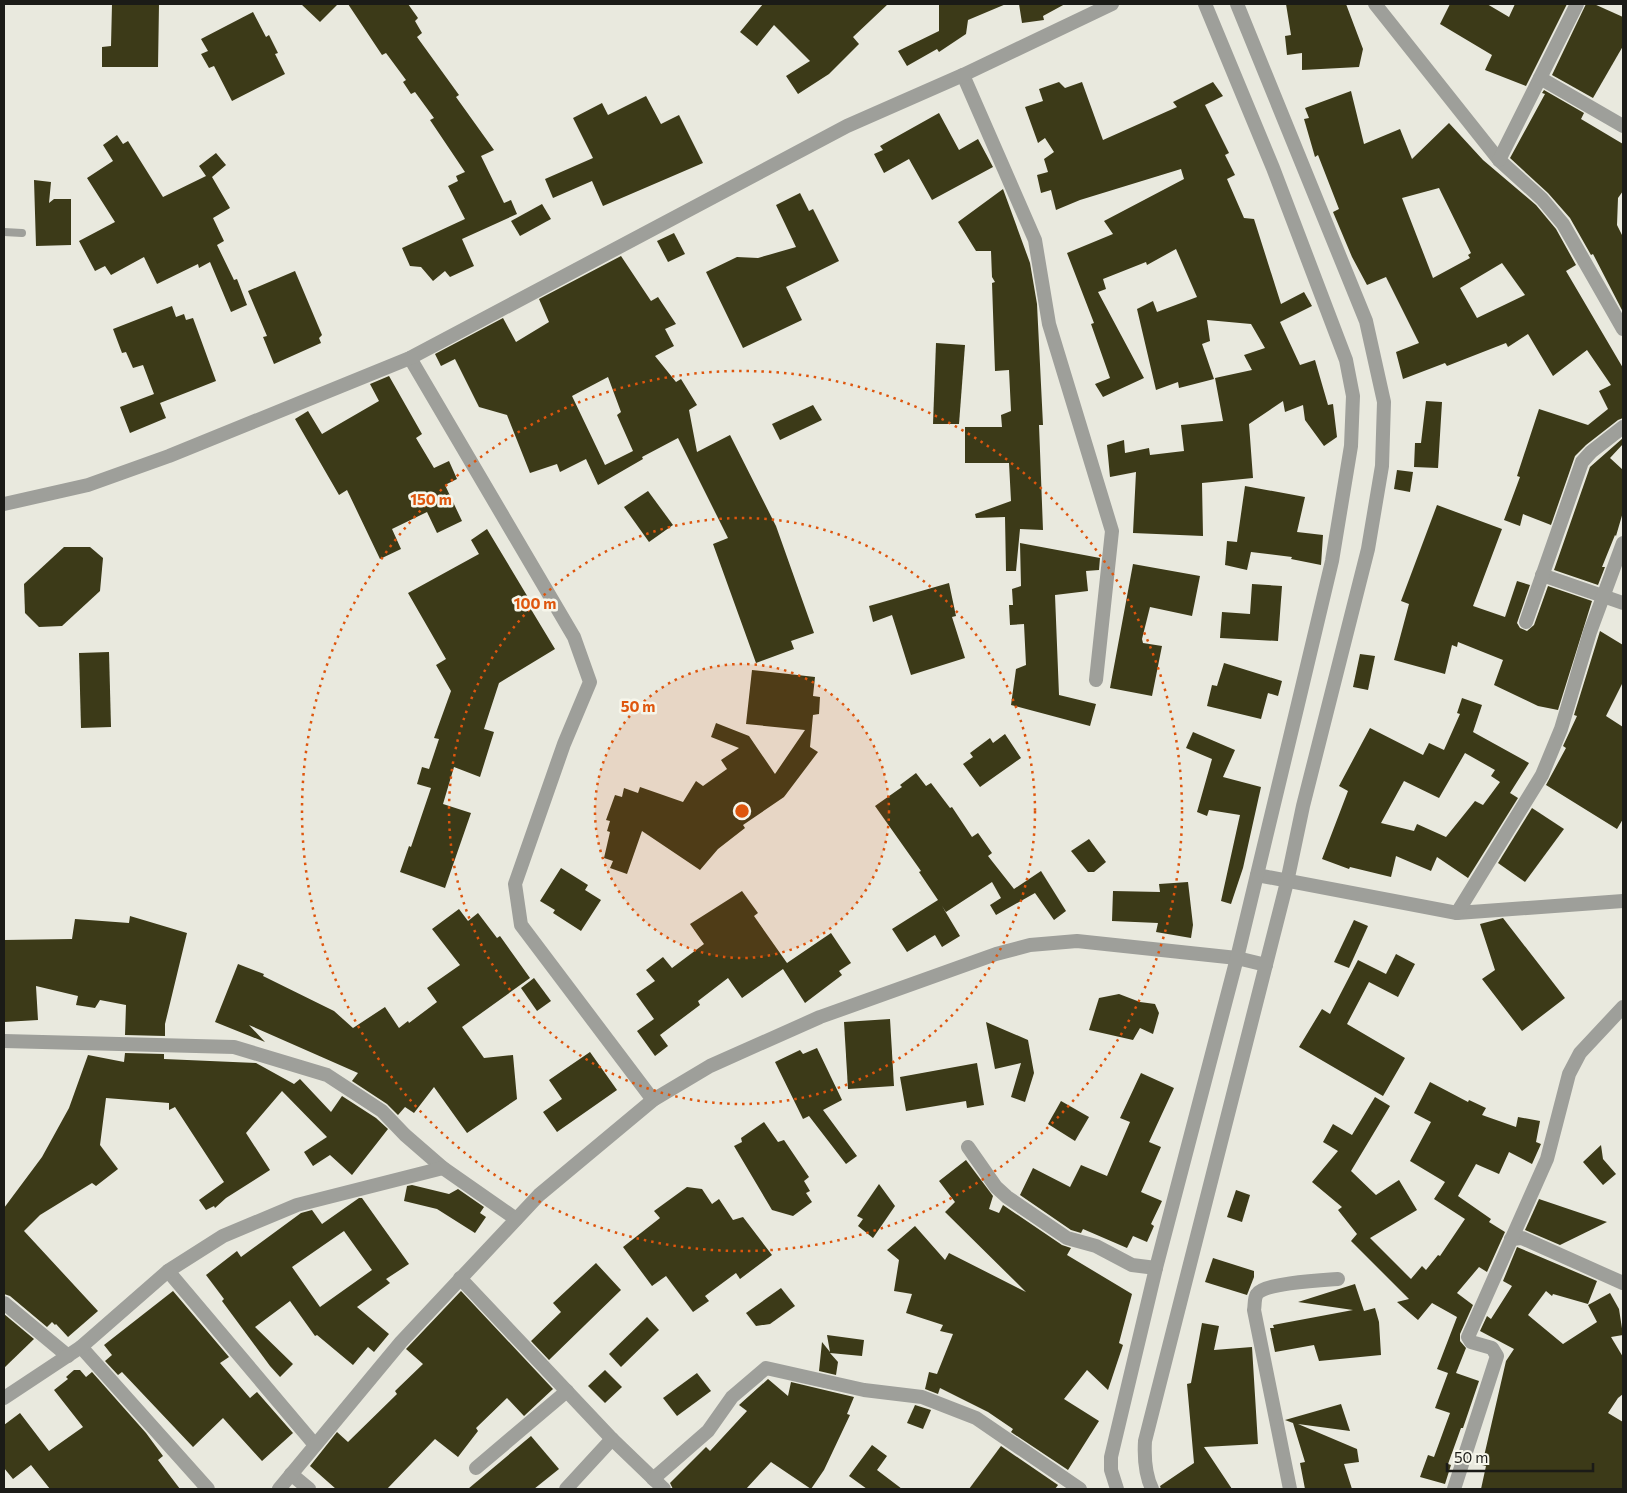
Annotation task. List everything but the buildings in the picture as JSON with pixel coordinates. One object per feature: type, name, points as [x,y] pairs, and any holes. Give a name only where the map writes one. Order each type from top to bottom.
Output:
[{"type":"street","points":[[4,504],[88,485],[169,456],[410,358],[847,126],[963,75],[1112,4]]},
{"type":"street","points":[[1117,1489],[1111,1470],[1112,1457],[1156,1268],[1237,958],[1332,561],[1350,455],[1352,396],[1346,360],[1273,168],[1205,4]]},
{"type":"street","points":[[1152,1489],[1147,1479],[1144,1457],[1145,1441],[1287,882],[1303,806],[1368,549],[1382,466],[1384,402],[1366,321],[1237,4]]},
{"type":"street","points":[[1375,4],[1499,160],[1542,199],[1563,224],[1623,329]]},
{"type":"street","points":[[1499,160],[1577,4]]},
{"type":"street","points":[[963,75],[1035,240],[1049,324],[1112,531],[1096,680]]},
{"type":"street","points":[[1540,78],[1623,126]]},
{"type":"street","points":[[410,358],[574,637],[590,682],[564,744],[515,884],[521,925],[653,1100]]},
{"type":"street","points":[[1526,622],[1582,462],[1591,452],[1623,427]]},
{"type":"street","points":[[1457,913],[1542,774],[1561,728],[1590,632],[1623,543]]},
{"type":"street","points":[[1542,576],[1623,603]]},
{"type":"street","points":[[1257,874],[1287,882],[1457,913],[1623,901]]},
{"type":"street","points":[[279,1489],[401,1342],[539,1194],[653,1100],[710,1066],[820,1017],[996,954],[1030,945],[1077,941],[1237,958],[1266,965]]},
{"type":"street","points":[[1454,1489],[1497,1356],[1492,1348],[1471,1342],[1468,1337],[1547,1159],[1569,1074],[1580,1053],[1623,1007]]},
{"type":"street","points":[[4,1041],[234,1047],[327,1075],[382,1111],[404,1135],[443,1168],[516,1219]]},
{"type":"street","points":[[968,1147],[996,1187],[1007,1197],[1067,1238],[1096,1246],[1132,1265],[1156,1268]]},
{"type":"street","points":[[4,1398],[81,1347],[168,1271],[223,1236],[297,1205],[443,1168]]},
{"type":"street","points":[[1511,1239],[1522,1238],[1623,1283]]},
{"type":"street","points":[[168,1271],[315,1445]]},
{"type":"street","points":[[460,1278],[612,1439],[664,1489]]},
{"type":"street","points":[[1290,1489],[1254,1310],[1256,1295],[1261,1289],[1276,1286],[1338,1279]]},
{"type":"street","points":[[4,1303],[68,1356]]},
{"type":"street","points":[[81,1347],[208,1489]]},
{"type":"street","points":[[653,1479],[708,1432],[732,1397],[766,1368],[864,1390],[922,1397],[967,1414],[976,1418],[1080,1489]]},
{"type":"street","points":[[476,1468],[567,1391]]},
{"type":"street","points":[[566,1489],[612,1439]]},
{"type":"street","points":[[291,1474],[309,1489]]},
{"type":"lane","points":[[4,232],[22,233]]}]
